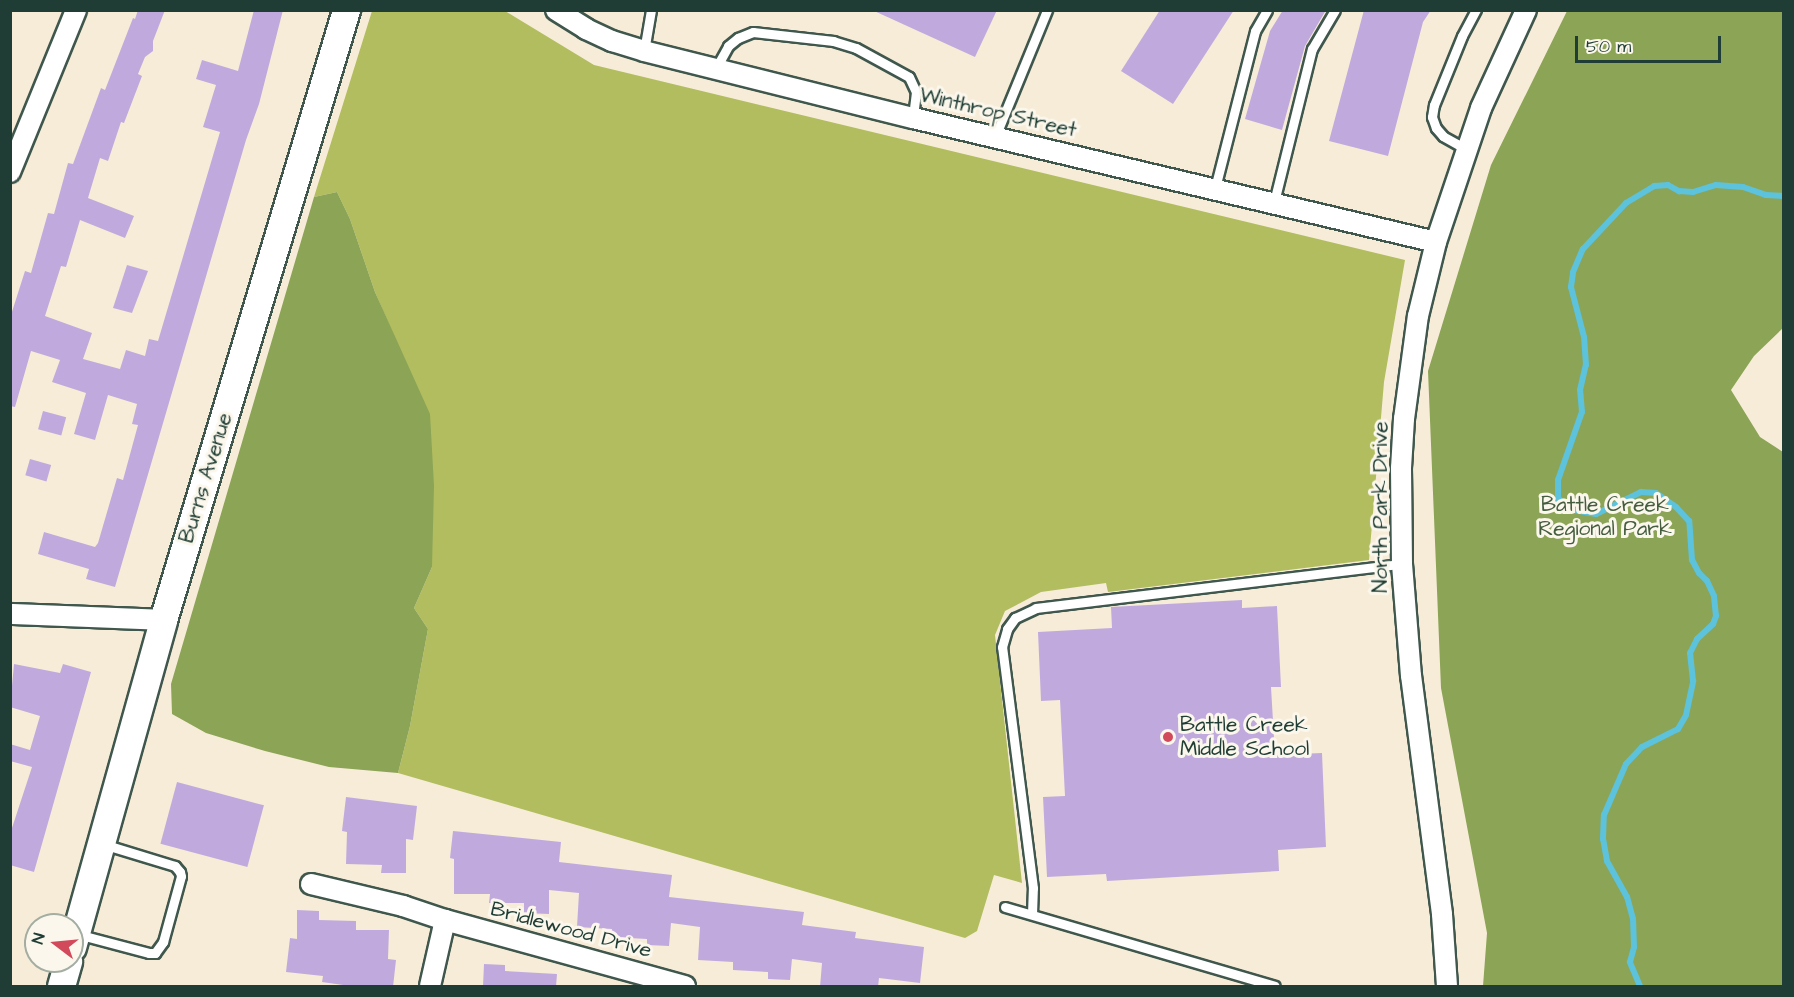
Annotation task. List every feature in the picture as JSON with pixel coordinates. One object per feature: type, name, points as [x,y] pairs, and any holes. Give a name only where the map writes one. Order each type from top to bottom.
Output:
[{"type":"street","points":[[10,172],[76,10]]},
{"type":"street","name":"Burns Avenue","points":[[82,913],[163,620],[346,10]]},
{"type":"street","name":"Winthrop Street","points":[[556,10],[603,37],[644,51],[913,118],[1436,242]]},
{"type":"street","name":"North Park Drive","points":[[1447,987],[1443,914],[1411,676],[1401,564],[1401,468],[1406,409],[1419,316],[1436,242],[1466,149],[1486,98],[1526,10]]},
{"type":"street","points":[[10,614],[163,620]]},
{"type":"street","name":"Bridlewood Drive","points":[[311,884],[403,906],[445,920],[685,987]]},
{"type":"street","points":[[430,987],[445,920]]},
{"type":"lane","points":[[644,51],[651,10]]},
{"type":"lane","points":[[995,137],[1047,10]]},
{"type":"lane","points":[[1215,188],[1255,31],[1267,10]]},
{"type":"lane","points":[[1274,202],[1312,50],[1335,10]]},
{"type":"lane","points":[[1466,149],[1443,136],[1436,128],[1432,117],[1454,56],[1476,10]]},
{"type":"lane","points":[[716,68],[728,46],[738,38],[753,32],[832,41],[856,48],[909,77],[916,92],[913,118]]},
{"type":"lane","points":[[1032,915],[1033,888],[1002,647],[1007,629],[1015,618],[1036,608],[1401,564]]},
{"type":"lane","points":[[84,942],[155,953],[163,942],[182,876],[176,866],[101,843]]},
{"type":"lane","points":[[1005,907],[1275,987]]},
{"type":"green space","points":[[372,11],[505,11],[594,65],[1405,260],[1384,382],[1369,560],[1108,592],[1106,583],[1041,592],[1005,611],[995,635],[1022,883],[994,875],[977,931],[965,938],[398,773],[410,726],[428,629],[414,608],[432,567],[398,345],[375,292],[350,219],[337,192],[314,197]]},
{"type":"green space","name":"Battle Creek Regional Park","points":[[1567,11],[1783,11],[1783,328],[1754,356],[1731,390],[1760,437],[1783,452],[1783,986],[1483,986],[1487,933],[1441,688],[1428,371],[1491,165]]},
{"type":"green space","points":[[337,192],[350,219],[375,292],[430,414],[434,486],[432,567],[414,608],[428,629],[410,726],[398,773],[329,767],[265,751],[206,733],[172,714],[171,684],[314,197]]},
{"type":"building","points":[[138,10],[165,10],[153,41],[153,51],[145,57],[138,74],[142,76],[124,123],[121,122],[108,161],[100,158],[88,198],[134,216],[125,238],[80,220],[66,267],[61,266],[45,316],[92,333],[83,359],[120,369],[126,350],[145,356],[149,339],[158,341],[220,132],[203,127],[216,85],[196,79],[202,60],[238,71],[254,10],[283,10],[259,104],[246,140],[115,587],[86,579],[89,569],[38,554],[44,532],[95,547],[98,543],[117,478],[123,480],[138,425],[132,424],[137,404],[108,395],[95,440],[74,434],[86,393],[52,382],[60,360],[31,351],[15,407],[10,406],[10,318],[25,271],[31,273],[48,213],[54,214],[68,163],[73,164],[101,88],[105,90]]},
{"type":"building","points":[[872,10],[997,10],[975,57]]},
{"type":"building","points":[[1160,10],[1234,10],[1173,104],[1121,71]]},
{"type":"building","points":[[1283,10],[1326,10],[1305,46],[1282,130],[1245,119],[1270,31]]},
{"type":"building","points":[[1364,10],[1431,10],[1423,22],[1388,156],[1329,141]]},
{"type":"building","points":[[127,265],[148,271],[132,313],[113,308]]},
{"type":"building","points":[[43,411],[66,417],[61,436],[38,429]]},
{"type":"building","points":[[30,459],[51,465],[46,481],[25,475]]},
{"type":"building","name":"Battle Creek Middle School","points":[[1242,600],[1242,608],[1277,606],[1281,687],[1271,687],[1275,755],[1322,753],[1326,847],[1278,850],[1279,871],[1107,881],[1106,874],[1047,877],[1043,797],[1065,796],[1060,700],[1041,701],[1038,632],[1112,628],[1111,607]]},
{"type":"building","points":[[14,664],[60,673],[63,664],[91,672],[34,872],[10,865],[10,834],[32,767],[10,761],[10,744],[30,750],[40,716],[10,707]]},
{"type":"building","points":[[177,782],[264,805],[247,867],[160,844]]},
{"type":"building","points":[[346,797],[417,806],[413,840],[406,839],[406,873],[381,873],[382,865],[346,864],[347,832],[342,831]]},
{"type":"building","points":[[453,831],[561,842],[559,862],[672,875],[669,897],[804,912],[802,925],[856,932],[855,938],[924,947],[920,983],[879,978],[878,987],[820,987],[822,963],[792,959],[790,980],[768,979],[768,972],[733,970],[733,962],[698,960],[700,927],[671,923],[669,946],[647,945],[647,939],[611,937],[612,929],[577,927],[579,893],[549,890],[549,914],[524,913],[524,903],[489,903],[490,894],[454,894],[454,859],[450,858]]},
{"type":"building","points":[[297,910],[319,911],[319,920],[356,921],[356,930],[389,930],[388,959],[396,960],[393,987],[357,987],[322,982],[323,976],[286,972],[290,938],[297,939]]},
{"type":"building","points":[[484,964],[505,965],[505,971],[557,974],[556,987],[483,986]]},
{"type":"waterway","points":[[1640,986],[1630,962],[1634,947],[1633,919],[1627,897],[1607,861],[1603,839],[1604,815],[1626,764],[1642,747],[1678,729],[1686,715],[1693,681],[1690,653],[1697,639],[1713,624],[1716,616],[1714,596],[1707,581],[1699,573],[1692,560],[1689,521],[1676,507],[1656,493],[1641,492],[1596,514],[1568,509],[1558,498],[1558,480],[1582,412],[1580,390],[1586,365],[1584,337],[1571,287],[1573,272],[1583,249],[1626,203],[1654,186],[1668,185],[1679,191],[1693,192],[1716,185],[1743,187],[1766,195],[1784,196]]},
{"type":"place","name":"Battle Creek Middle School","points":[[1168,737]]}]
